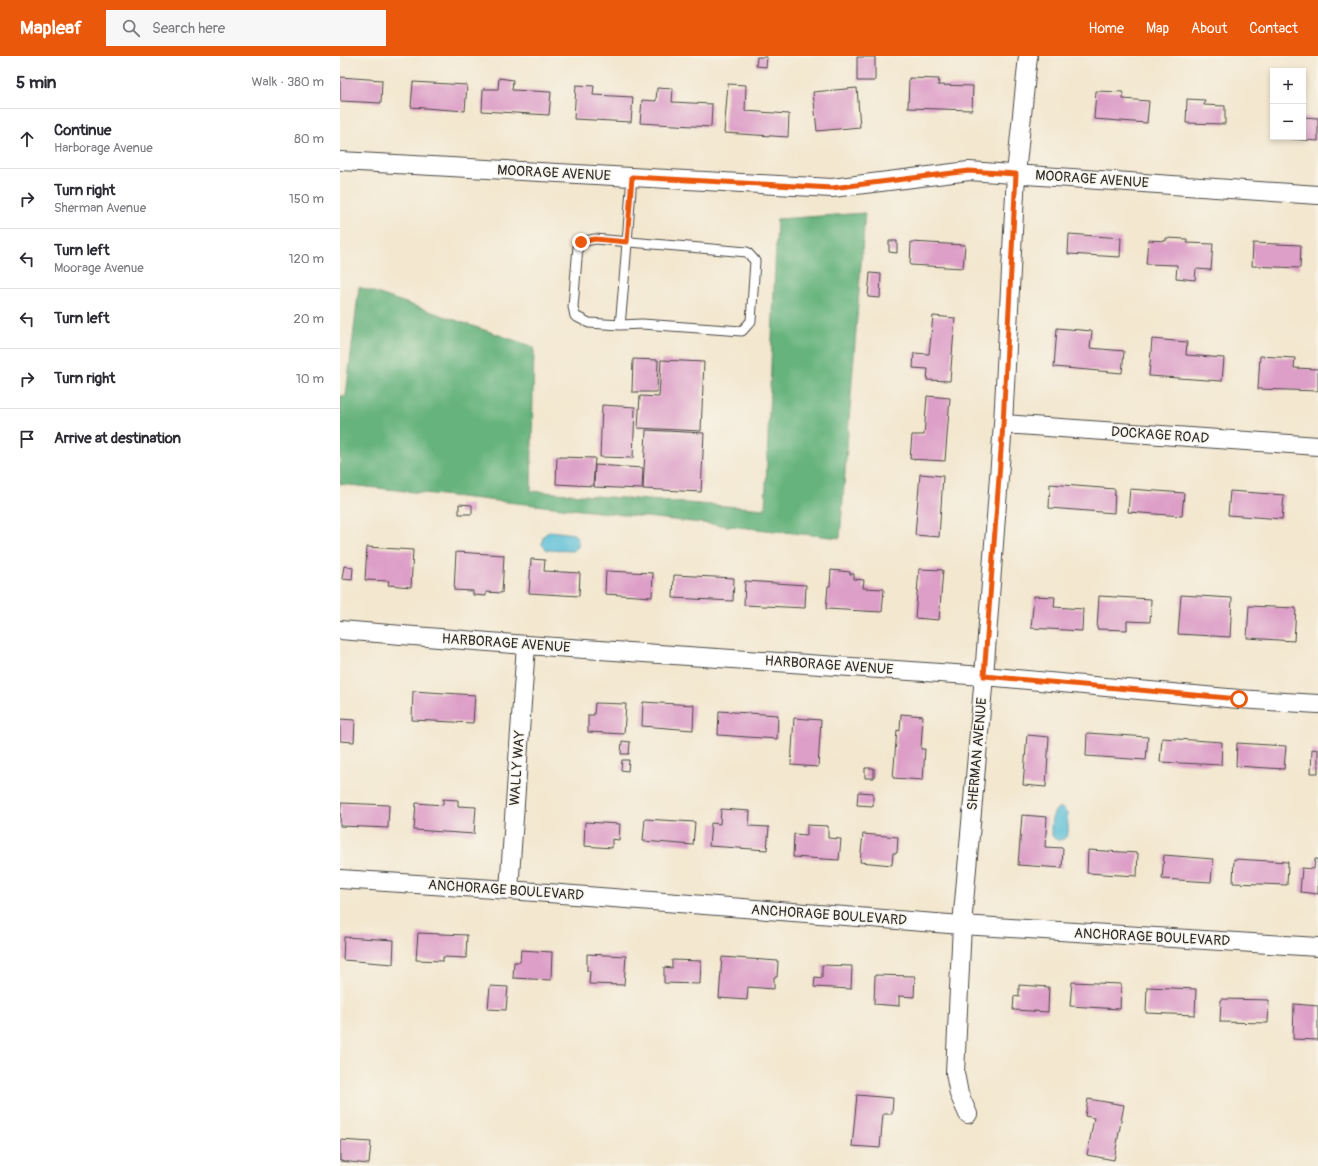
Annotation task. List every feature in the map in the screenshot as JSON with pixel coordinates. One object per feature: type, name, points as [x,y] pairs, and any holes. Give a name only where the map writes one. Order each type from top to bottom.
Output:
[{"type":"street","name":"SHERMAN AVENUE","points":[[968,1114],[959,1094],[955,1073],[962,925],[984,676],[1003,424],[1016,174],[1028,56]]},
{"type":"street","name":"MOORAGE AVENUE","points":[[340,161],[832,188],[969,171],[1318,195]]},
{"type":"street","name":"DOCKAGE ROAD","points":[[1003,424],[1318,446]]},
{"type":"street","name":"HARBORAGE AVENUE","points":[[340,630],[526,645],[984,676],[1239,699],[1318,704]]},
{"type":"street","name":"WALLY WAY","points":[[509,890],[526,645]]},
{"type":"street","name":"ANCHORAGE BOULEVARD","points":[[340,879],[509,890],[962,925],[1318,947]]},
{"type":"lane","points":[[620,325],[632,177]]},
{"type":"lane","points":[[595,239],[747,252],[755,261],[751,321],[742,331],[642,324],[620,325],[589,323],[575,316],[573,307],[578,246],[581,242],[595,239]]},
{"type":"green space","points":[[865,213],[840,538],[340,484],[340,396],[346,396],[359,287],[534,347],[531,491],[765,509],[777,219]]},
{"type":"water","points":[[550,531],[574,534],[578,539],[578,547],[573,551],[547,550],[542,545],[543,536]]},
{"type":"water","points":[[1058,808],[1062,808],[1067,813],[1068,826],[1067,836],[1060,840],[1053,838],[1051,832],[1053,816]]},
{"type":"building","points":[[757,57],[767,57],[766,67],[756,66]]},
{"type":"building","points":[[857,57],[875,57],[875,81],[857,81]]},
{"type":"building","points":[[340,77],[382,80],[381,103],[340,101]]},
{"type":"building","points":[[499,78],[513,80],[512,90],[551,92],[549,115],[482,111],[483,89],[498,89]]},
{"type":"building","points":[[909,78],[939,79],[938,85],[973,86],[972,110],[908,108]]},
{"type":"building","points":[[413,82],[467,85],[465,111],[411,107]]},
{"type":"building","points":[[728,84],[746,85],[745,111],[789,114],[788,137],[724,133]]},
{"type":"building","points":[[576,85],[594,86],[593,95],[633,97],[631,122],[574,119]]},
{"type":"building","points":[[657,88],[673,89],[672,102],[712,104],[711,127],[640,123],[642,100],[656,101]]},
{"type":"building","points":[[857,88],[860,127],[817,131],[813,92]]},
{"type":"building","points":[[1096,91],[1123,92],[1123,99],[1149,101],[1147,123],[1094,119]]},
{"type":"building","points":[[1187,99],[1205,100],[1204,105],[1225,106],[1225,124],[1186,123]]},
{"type":"building","points":[[1306,117],[1318,118],[1318,141],[1304,140],[1306,140]]},
{"type":"building","points":[[1069,234],[1121,238],[1120,257],[1068,254]]},
{"type":"building","points":[[1166,238],[1187,239],[1187,243],[1213,244],[1211,270],[1196,269],[1195,280],[1176,278],[1177,265],[1146,264],[1148,240],[1166,241]]},
{"type":"building","points":[[889,241],[897,241],[897,253],[889,252]]},
{"type":"building","points":[[911,242],[965,245],[963,268],[910,265]]},
{"type":"building","points":[[1253,243],[1301,245],[1300,268],[1252,266]]},
{"type":"building","points":[[870,273],[881,274],[880,298],[868,297]]},
{"type":"building","points":[[933,316],[955,318],[950,381],[927,380],[928,369],[913,368],[914,353],[929,354]]},
{"type":"building","points":[[1057,328],[1092,331],[1090,348],[1124,351],[1122,373],[1054,367]]},
{"type":"building","points":[[1152,339],[1187,342],[1186,355],[1224,358],[1222,381],[1149,376]]},
{"type":"building","points":[[1260,356],[1295,358],[1294,368],[1318,369],[1318,391],[1258,389]]},
{"type":"building","points":[[633,359],[658,360],[657,392],[632,392]]},
{"type":"building","points":[[661,360],[704,362],[701,431],[638,428],[640,396],[659,397]]},
{"type":"building","points":[[927,396],[950,398],[945,461],[910,459],[912,435],[924,435]]},
{"type":"building","points":[[602,405],[635,407],[633,458],[600,457]]},
{"type":"building","points":[[646,430],[704,433],[701,492],[643,489]]},
{"type":"building","points":[[557,457],[595,458],[593,486],[556,484]]},
{"type":"building","points":[[595,465],[643,468],[642,489],[594,487]]},
{"type":"building","points":[[920,474],[943,476],[939,537],[915,535]]},
{"type":"building","points":[[1050,484],[1115,489],[1114,513],[1049,508]]},
{"type":"building","points":[[1130,489],[1184,493],[1182,516],[1128,512]]},
{"type":"building","points":[[1230,491],[1284,495],[1282,519],[1228,515]]},
{"type":"building","points":[[459,504],[472,505],[472,514],[459,514]]},
{"type":"building","points":[[367,547],[413,550],[411,587],[388,585],[389,581],[365,580]]},
{"type":"building","points":[[456,552],[504,555],[502,593],[486,592],[486,596],[473,595],[473,591],[454,590]]},
{"type":"building","points":[[531,559],[545,560],[544,571],[580,573],[579,596],[529,593]]},
{"type":"building","points":[[344,566],[353,568],[352,580],[342,579]]},
{"type":"building","points":[[919,569],[943,570],[939,620],[915,618]]},
{"type":"building","points":[[831,570],[850,572],[850,574],[854,574],[854,579],[864,580],[863,588],[884,589],[882,612],[826,609]]},
{"type":"building","points":[[606,571],[653,573],[652,597],[605,594]]},
{"type":"building","points":[[674,575],[734,578],[733,601],[673,598]]},
{"type":"building","points":[[745,581],[806,585],[805,608],[744,605]]},
{"type":"building","points":[[1181,595],[1232,598],[1230,637],[1178,634]]},
{"type":"building","points":[[1034,596],[1055,597],[1054,607],[1083,609],[1082,631],[1031,628]]},
{"type":"building","points":[[1099,596],[1151,599],[1150,622],[1127,621],[1127,630],[1097,629]]},
{"type":"building","points":[[1249,606],[1296,608],[1294,641],[1247,638]]},
{"type":"building","points":[[413,691],[475,695],[473,723],[412,720]]},
{"type":"building","points":[[643,702],[694,705],[693,730],[642,726]]},
{"type":"building","points":[[595,703],[626,704],[624,734],[588,732],[588,715],[594,715]]},
{"type":"building","points":[[719,711],[778,715],[777,739],[718,735]]},
{"type":"building","points":[[901,714],[923,716],[921,749],[925,749],[923,780],[893,778],[897,730],[900,731]]},
{"type":"building","points":[[794,718],[821,720],[818,767],[791,765]]},
{"type":"building","points":[[340,719],[355,720],[354,742],[340,741]]},
{"type":"building","points":[[1087,733],[1148,737],[1146,760],[1086,756]]},
{"type":"building","points":[[1027,735],[1049,737],[1046,787],[1023,785]]},
{"type":"building","points":[[1162,738],[1222,742],[1221,765],[1160,762]]},
{"type":"building","points":[[622,741],[630,742],[629,754],[621,754]]},
{"type":"building","points":[[1237,743],[1286,746],[1284,769],[1236,766]]},
{"type":"building","points":[[1312,749],[1318,750],[1318,773],[1311,773]]},
{"type":"building","points":[[622,760],[629,760],[628,771],[621,770]]},
{"type":"building","points":[[865,768],[874,768],[874,778],[865,778]]},
{"type":"building","points":[[858,792],[873,793],[873,806],[857,805]]},
{"type":"building","points":[[443,799],[458,800],[458,806],[476,807],[474,834],[414,830],[416,803],[443,805]]},
{"type":"building","points":[[341,803],[389,805],[388,828],[340,826]]},
{"type":"building","points":[[721,809],[750,811],[749,826],[769,827],[767,850],[709,846],[711,823],[720,824]]},
{"type":"building","points":[[1022,815],[1047,817],[1045,847],[1063,848],[1062,868],[1018,865]]},
{"type":"building","points":[[645,819],[695,822],[693,845],[643,841]]},
{"type":"building","points":[[585,822],[620,824],[619,840],[612,839],[612,848],[584,846]]},
{"type":"building","points":[[807,825],[828,826],[828,838],[841,839],[839,860],[793,857],[794,834],[807,835]]},
{"type":"building","points":[[863,834],[898,837],[897,853],[893,853],[892,865],[860,862]]},
{"type":"building","points":[[1088,850],[1138,853],[1137,876],[1087,873]]},
{"type":"building","points":[[1164,855],[1213,859],[1211,882],[1162,879]]},
{"type":"building","points":[[1234,859],[1288,862],[1287,885],[1233,883]]},
{"type":"building","points":[[1315,859],[1318,859],[1318,894],[1300,892],[1302,868],[1314,869]]},
{"type":"building","points":[[418,933],[467,935],[466,958],[443,957],[443,961],[416,960]]},
{"type":"building","points":[[344,937],[394,940],[393,964],[343,960]]},
{"type":"building","points":[[521,950],[552,952],[551,980],[513,978],[514,962],[520,962]]},
{"type":"building","points":[[587,954],[626,956],[624,985],[589,984],[590,971],[587,971]]},
{"type":"building","points":[[722,957],[778,961],[777,977],[774,977],[774,989],[748,987],[747,1000],[719,998]]},
{"type":"building","points":[[672,960],[701,961],[700,984],[664,983],[664,967],[672,968]]},
{"type":"building","points":[[822,965],[852,966],[851,989],[814,987],[815,977],[822,978]]},
{"type":"building","points":[[875,975],[915,976],[914,997],[899,996],[899,1006],[874,1004]]},
{"type":"building","points":[[1072,982],[1121,984],[1120,1009],[1070,1006]]},
{"type":"building","points":[[1019,985],[1049,987],[1048,1012],[1013,1010],[1014,996],[1019,997]]},
{"type":"building","points":[[490,986],[508,987],[506,1010],[488,1009]]},
{"type":"building","points":[[1147,987],[1196,989],[1195,1015],[1146,1013]]},
{"type":"building","points":[[1221,999],[1269,1000],[1268,1023],[1220,1022]]},
{"type":"building","points":[[1294,1004],[1318,1006],[1318,1040],[1293,1039]]},
{"type":"building","points":[[857,1095],[893,1098],[892,1114],[883,1114],[880,1148],[852,1146]]},
{"type":"building","points":[[1088,1099],[1124,1105],[1114,1160],[1087,1155],[1094,1118],[1085,1116]]},
{"type":"building","points":[[340,1140],[371,1142],[369,1164],[340,1161]]},
{"type":"route","points":[[581,242],[595,239],[627,242],[632,177],[832,188],[969,171],[1016,174],[1003,424],[984,676],[1239,699]]}]
